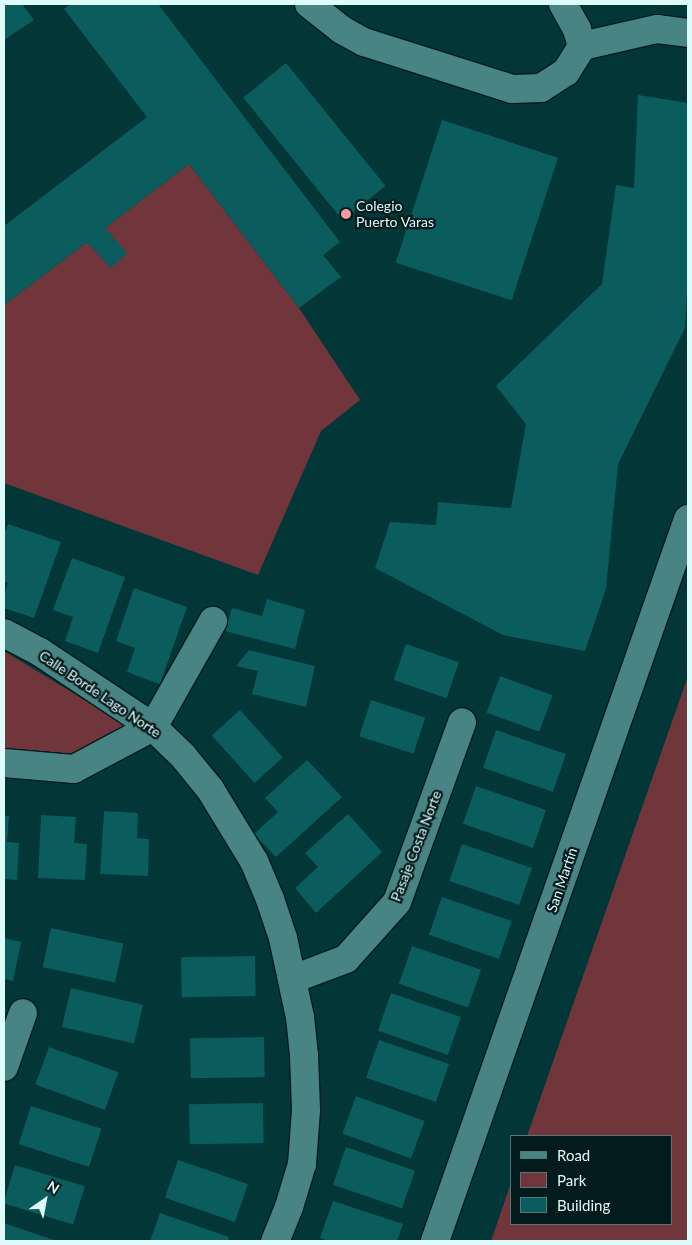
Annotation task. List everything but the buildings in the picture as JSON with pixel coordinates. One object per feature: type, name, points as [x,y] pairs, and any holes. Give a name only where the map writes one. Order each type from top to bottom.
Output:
[{"type":"street","points":[[310,4],[342,30],[364,42],[512,89],[541,88],[566,72],[582,46],[657,29],[688,33]]},
{"type":"street","points":[[563,4],[576,29],[582,46]]},
{"type":"street","name":"San Martín","points":[[435,1241],[688,520]]},
{"type":"street","points":[[4,763],[74,769],[153,727],[213,621]]},
{"type":"street","name":"Calle Borde Lago Norte","points":[[4,633],[40,652],[153,727],[183,756],[210,789],[250,853],[270,899],[283,938],[292,979],[304,1055],[306,1110],[302,1164],[289,1206],[275,1241]]},
{"type":"street","name":"Pasaje Costa Norte","points":[[292,979],[346,959],[398,902],[462,722]]},
{"type":"street","points":[[4,1067],[23,1013]]},
{"type":"green space","points":[[189,164],[299,308],[360,400],[321,431],[258,575],[4,483],[4,305],[87,242],[111,267],[105,228]]},
{"type":"green space","points":[[4,651],[134,730],[71,758],[4,752]]},
{"type":"green space","points":[[688,676],[688,1241],[491,1241],[510,1186],[510,1225],[672,1225],[672,1135],[527,1135]]},
{"type":"place","name":"Colegio Puerto Varas","points":[[346,214]]}]
